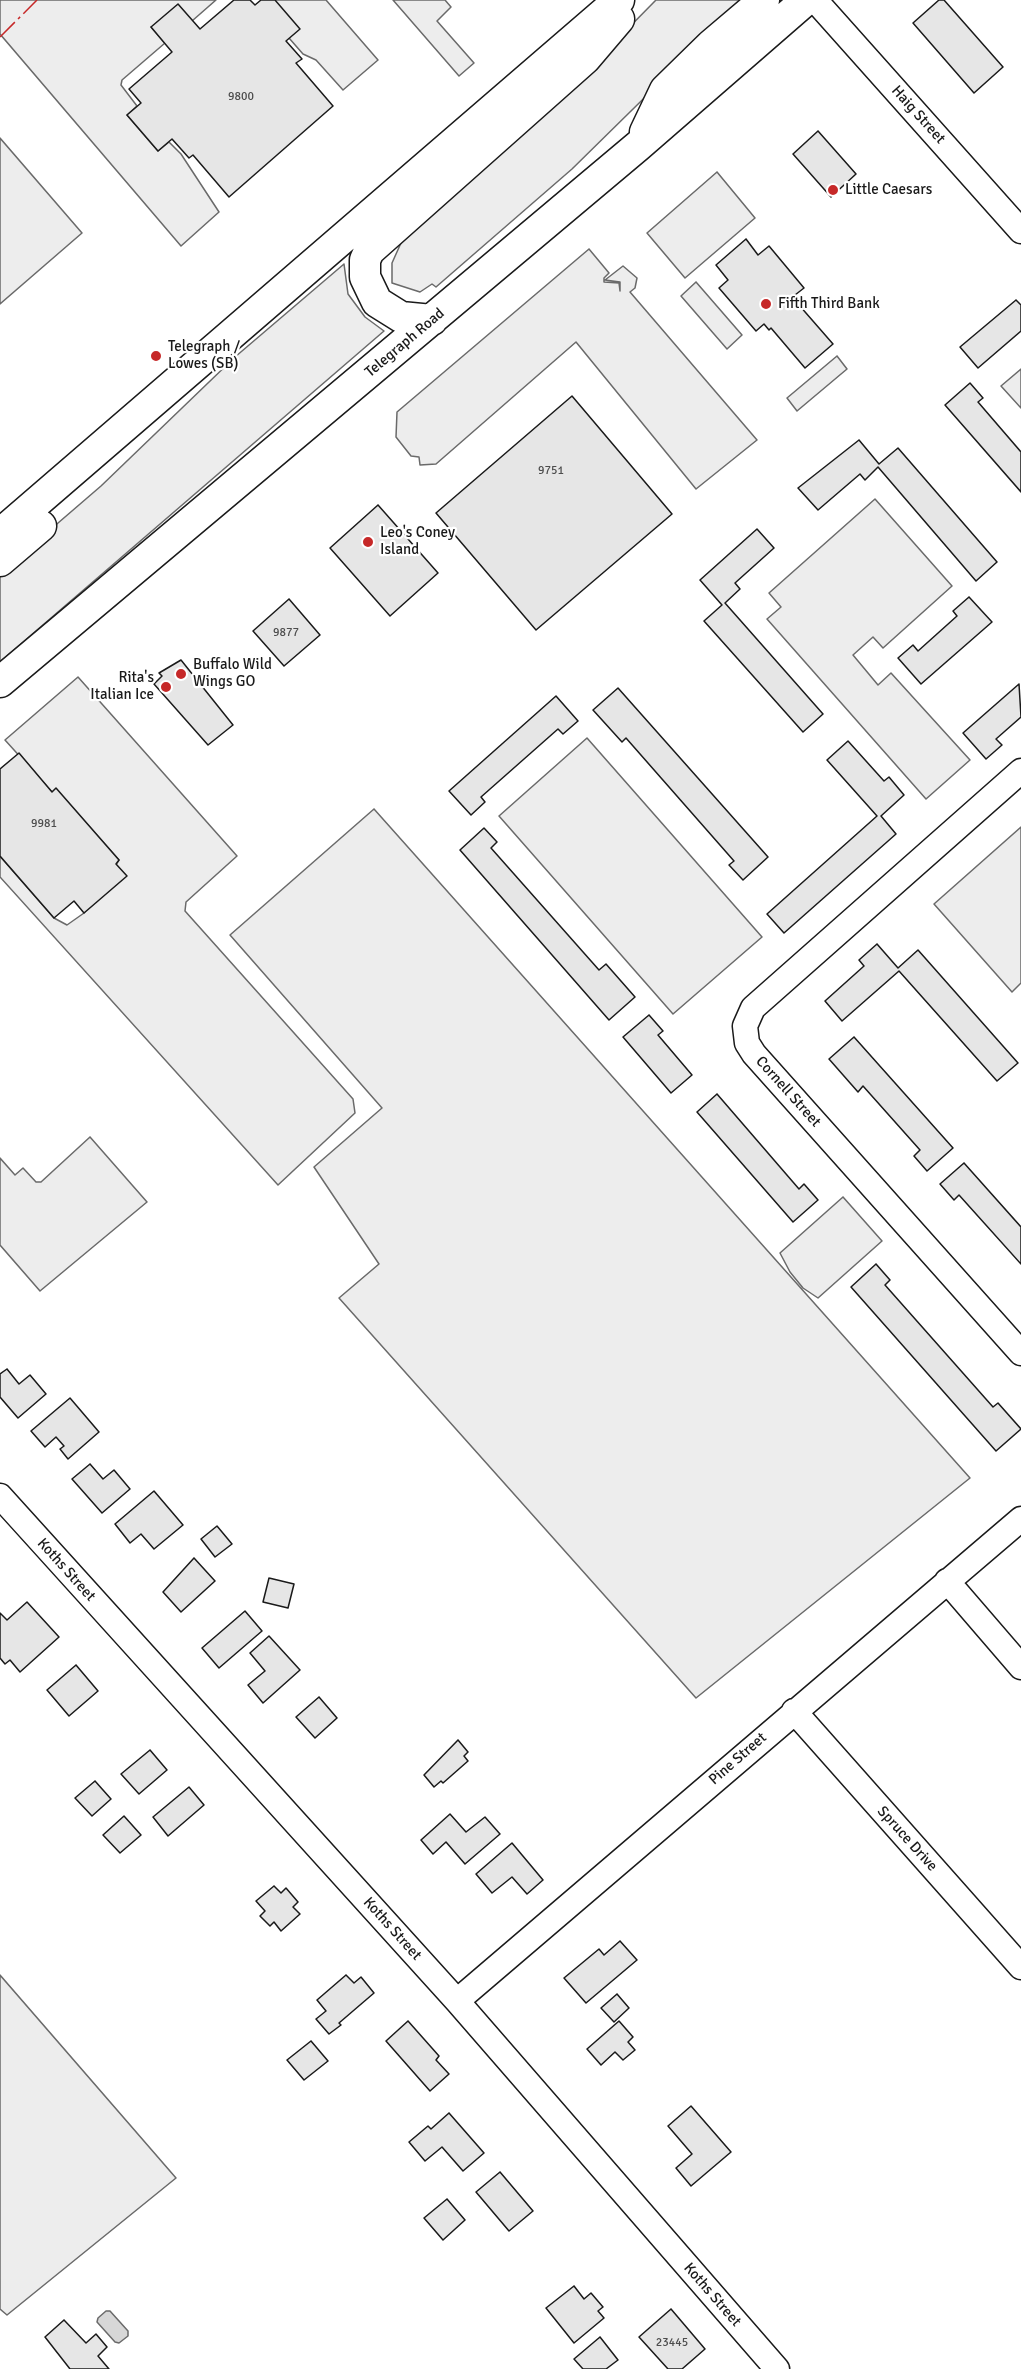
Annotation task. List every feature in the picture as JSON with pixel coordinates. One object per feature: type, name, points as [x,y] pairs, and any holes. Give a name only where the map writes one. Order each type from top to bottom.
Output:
[{"type":"main road","points":[[0,534],[619,0]]},
{"type":"main road","points":[[432,320],[401,317],[377,302],[365,277],[365,260],[369,251],[585,59],[635,0]]},
{"type":"main road","points":[[638,146],[665,90],[764,0]]},
{"type":"main road","name":"Telegraph Road","points":[[0,682],[638,146],[806,0]]},
{"type":"main road","points":[[0,561],[83,489],[109,462],[137,416]]},
{"type":"street","name":"Haig Street","points":[[815,0],[1021,231]]},
{"type":"street","name":"Cornell Street","points":[[1021,771],[753,1008],[745,1026],[747,1043],[754,1054],[1021,1353]]},
{"type":"street","name":"Koths Street","points":[[0,1496],[457,2001],[777,2369]]},
{"type":"street","name":"Pine Street","points":[[457,2001],[1021,1519]]},
{"type":"street","points":[[947,1581],[1021,1667]]},
{"type":"street","name":"Spruce Drive","points":[[794,1711],[1021,1967]]},
{"type":"shaded area","points":[[0,0],[216,0],[192,21],[151,27],[165,43],[122,80],[121,85],[137,106],[127,115],[158,151],[169,142],[181,154],[219,212],[181,246],[0,34]]},
{"type":"shaded area","points":[[275,0],[326,0],[378,60],[343,90],[316,60],[303,54],[289,38]]},
{"type":"shaded area","points":[[393,0],[445,0],[451,7],[437,21],[474,63],[459,76]]},
{"type":"shaded area","points":[[656,0],[751,0],[691,52],[572,169],[436,287],[432,284],[420,292],[392,283],[392,263],[405,234],[593,64]]},
{"type":"shaded area","points":[[0,138],[82,233],[0,304]]},
{"type":"shaded area","points":[[717,172],[755,218],[685,278],[647,233]]},
{"type":"shaded area","points":[[589,249],[609,273],[604,278],[604,282],[619,283],[620,291],[620,282],[605,280],[623,266],[637,278],[635,288],[630,292],[757,440],[696,489],[576,342],[436,464],[420,465],[419,457],[411,456],[396,437],[397,412]]},
{"type":"shaded area","points":[[344,264],[348,294],[365,317],[384,331],[0,662],[0,573],[101,486],[235,357]]},
{"type":"shaded area","points":[[696,282],[742,335],[727,349],[681,296]]},
{"type":"shaded area","points":[[837,356],[847,369],[797,411],[787,398]]},
{"type":"shaded area","points":[[1021,369],[1021,408],[1001,386]]},
{"type":"shaded area","points":[[875,499],[952,586],[883,648],[873,637],[853,655],[878,685],[891,673],[970,760],[926,799],[767,619],[781,607],[769,593]]},
{"type":"shaded area","points":[[78,677],[237,856],[186,902],[185,911],[353,1099],[355,1113],[278,1185],[0,877],[0,856],[54,918],[67,925],[84,913],[119,860],[56,789],[52,792],[5,740]]},
{"type":"shaded area","points":[[587,738],[762,937],[673,1014],[499,816]]},
{"type":"shaded area","points":[[374,809],[970,1478],[696,1698],[339,1298],[379,1264],[314,1167],[382,1108],[230,935]]},
{"type":"shaded area","points":[[1021,827],[1021,983],[1012,992],[934,904]]},
{"type":"shaded area","points":[[90,1137],[147,1202],[40,1291],[0,1245],[0,1158],[15,1175],[23,1168],[36,1182],[41,1182]]},
{"type":"shaded area","points":[[843,1197],[882,1241],[818,1298],[803,1288],[790,1272],[780,1253]]},
{"type":"shaded area","points":[[0,1975],[176,2178],[7,2315],[0,2309]]},
{"type":"shaded area","points":[[106,2311],[110,2311],[128,2331],[128,2336],[119,2343],[115,2342],[97,2322]]},
{"type":"building","points":[[234,0],[250,0],[255,5],[261,0],[275,0],[300,29],[286,41],[302,59],[296,63],[333,106],[229,197],[193,155],[189,158],[172,139],[158,151],[127,115],[141,103],[129,89],[172,52],[151,27],[178,4],[200,29]]},
{"type":"building","points":[[939,0],[944,0],[1003,67],[974,93],[913,23]]},
{"type":"building","points":[[818,131],[856,174],[831,197],[793,154]]},
{"type":"building","name":"Fifth Third Bank","points":[[746,239],[758,255],[769,246],[804,288],[795,295],[802,302],[799,305],[833,344],[805,368],[771,328],[769,330],[764,324],[756,331],[719,288],[728,280],[716,265]]},
{"type":"building","points":[[1016,300],[1021,305],[1021,331],[978,368],[960,347]]},
{"type":"building","points":[[970,383],[983,398],[978,402],[1021,452],[1021,492],[945,405]]},
{"type":"building","points":[[572,396],[672,514],[536,630],[436,513]]},
{"type":"building","points":[[859,440],[879,464],[898,448],[997,562],[976,581],[878,467],[865,480],[860,474],[818,510],[798,488]]},
{"type":"building","points":[[378,505],[438,573],[390,616],[330,548]]},
{"type":"building","points":[[757,529],[774,548],[735,583],[740,589],[725,603],[823,714],[803,732],[704,621],[722,605],[700,580]]},
{"type":"building","points":[[969,597],[992,622],[921,684],[898,658],[913,645],[918,651],[957,616],[953,611]]},
{"type":"building","points":[[289,599],[320,635],[284,666],[253,631]]},
{"type":"building","points":[[181,660],[233,725],[208,745],[154,684],[162,676],[159,673]]},
{"type":"building","points":[[1019,684],[1021,717],[996,739],[1002,745],[986,759],[963,733]]},
{"type":"building","points":[[618,688],[768,857],[743,880],[729,865],[734,861],[626,738],[622,742],[593,710]]},
{"type":"building","points":[[556,696],[578,721],[563,734],[558,729],[481,797],[485,802],[471,815],[449,791]]},
{"type":"building","points":[[848,741],[884,781],[889,777],[904,795],[881,816],[896,834],[784,933],[767,914],[877,816],[827,760]]},
{"type":"building","points":[[19,753],[52,792],[56,788],[119,860],[116,864],[127,876],[84,913],[74,901],[54,918],[0,856],[0,769]]},
{"type":"building","points":[[484,828],[497,842],[491,848],[599,970],[606,964],[635,997],[609,1020],[460,850]]},
{"type":"building","points":[[877,944],[898,968],[918,950],[1018,1063],[997,1081],[899,971],[842,1021],[825,1001],[864,966],[859,960]]},
{"type":"building","points":[[649,1015],[663,1031],[658,1035],[692,1075],[671,1093],[623,1037]]},
{"type":"building","points":[[854,1037],[953,1148],[927,1171],[914,1156],[920,1150],[863,1086],[858,1092],[829,1059]]},
{"type":"building","points":[[717,1094],[799,1189],[804,1184],[818,1200],[793,1222],[697,1112]]},
{"type":"building","points":[[964,1163],[1021,1227],[1021,1264],[959,1195],[954,1200],[940,1184]]},
{"type":"building","points":[[876,1264],[890,1280],[885,1285],[993,1407],[998,1403],[1021,1429],[996,1451],[851,1287]]},
{"type":"building","points":[[7,1369],[19,1384],[30,1375],[46,1394],[18,1418],[0,1397],[0,1374]]},
{"type":"building","points":[[70,1398],[99,1432],[68,1459],[60,1449],[64,1446],[56,1437],[45,1447],[31,1431]]},
{"type":"building","points":[[90,1464],[103,1479],[114,1470],[130,1489],[102,1513],[72,1479]]},
{"type":"building","points":[[154,1491],[183,1525],[154,1549],[141,1534],[130,1543],[115,1524]]},
{"type":"building","points":[[217,1526],[232,1544],[215,1557],[201,1539]]},
{"type":"building","points":[[194,1558],[215,1581],[181,1612],[163,1592]]},
{"type":"building","points":[[269,1578],[294,1584],[288,1608],[263,1602]]},
{"type":"building","points":[[27,1602],[59,1637],[20,1672],[10,1660],[5,1664],[0,1658],[0,1613],[7,1620]]},
{"type":"building","points":[[245,1611],[262,1631],[219,1668],[202,1648]]},
{"type":"building","points":[[269,1636],[300,1670],[263,1703],[248,1685],[265,1671],[250,1653]]},
{"type":"building","points":[[76,1665],[98,1691],[69,1716],[47,1690]]},
{"type":"building","points":[[319,1697],[337,1718],[315,1738],[296,1717]]},
{"type":"building","points":[[458,1740],[468,1752],[464,1756],[468,1761],[443,1783],[441,1781],[434,1787],[424,1775]]},
{"type":"building","points":[[150,1750],[167,1770],[139,1794],[121,1774]]},
{"type":"building","points":[[95,1781],[111,1799],[92,1816],[75,1798]]},
{"type":"building","points":[[189,1787],[204,1805],[168,1836],[153,1817]]},
{"type":"building","points":[[450,1814],[466,1832],[485,1817],[500,1834],[465,1864],[446,1842],[433,1854],[421,1840]]},
{"type":"building","points":[[124,1816],[141,1835],[120,1853],[103,1835]]},
{"type":"building","points":[[512,1843],[543,1880],[527,1894],[512,1877],[492,1893],[476,1874]]},
{"type":"building","points":[[274,1886],[281,1893],[286,1888],[298,1902],[293,1907],[300,1914],[281,1931],[274,1922],[270,1926],[260,1916],[265,1911],[256,1901]]},
{"type":"building","points":[[620,1941],[637,1960],[586,2003],[564,1978],[599,1949],[604,1955]]},
{"type":"building","points":[[346,1975],[354,1983],[361,1977],[374,1993],[329,2034],[316,2019],[326,2011],[317,2000]]},
{"type":"building","points":[[617,1994],[629,2008],[614,2022],[601,2008]]},
{"type":"building","points":[[408,2021],[439,2056],[436,2060],[449,2074],[430,2091],[386,2041]]},
{"type":"building","points":[[619,2021],[633,2037],[628,2042],[635,2050],[623,2060],[615,2052],[601,2065],[587,2049]]},
{"type":"building","points":[[311,2041],[328,2061],[304,2080],[287,2060]]},
{"type":"building","points":[[691,2106],[731,2152],[691,2186],[676,2168],[692,2154],[668,2126]]},
{"type":"building","points":[[449,2113],[484,2153],[463,2171],[442,2147],[425,2161],[409,2142],[428,2126],[431,2129]]},
{"type":"building","points":[[500,2172],[533,2211],[509,2231],[476,2192]]},
{"type":"building","points":[[447,2199],[465,2220],[443,2240],[424,2218]]},
{"type":"building","points":[[574,2286],[584,2299],[591,2293],[603,2307],[598,2311],[604,2318],[574,2343],[546,2308]]},
{"type":"building","points":[[671,2309],[705,2349],[682,2369],[668,2369],[639,2337]]},
{"type":"building","points":[[64,2320],[86,2343],[96,2334],[107,2347],[98,2356],[109,2369],[70,2369],[45,2337]]},
{"type":"building","points":[[600,2337],[618,2360],[606,2369],[583,2369],[574,2359]]},
{"type":"power","points":[[0,37],[37,0]]},
{"type":"place","name":"Little Caesars","points":[[833,190]]},
{"type":"place","name":"Fifth Third Bank","points":[[766,304]]},
{"type":"place","name":"Telegraph / Lowes (SB)","points":[[156,356]]},
{"type":"place","name":"Leo's Coney Island","points":[[368,542]]},
{"type":"place","name":"Buffalo Wild Wings GO","points":[[181,674]]},
{"type":"place","name":"Rita's Italian Ice","points":[[166,687]]}]
